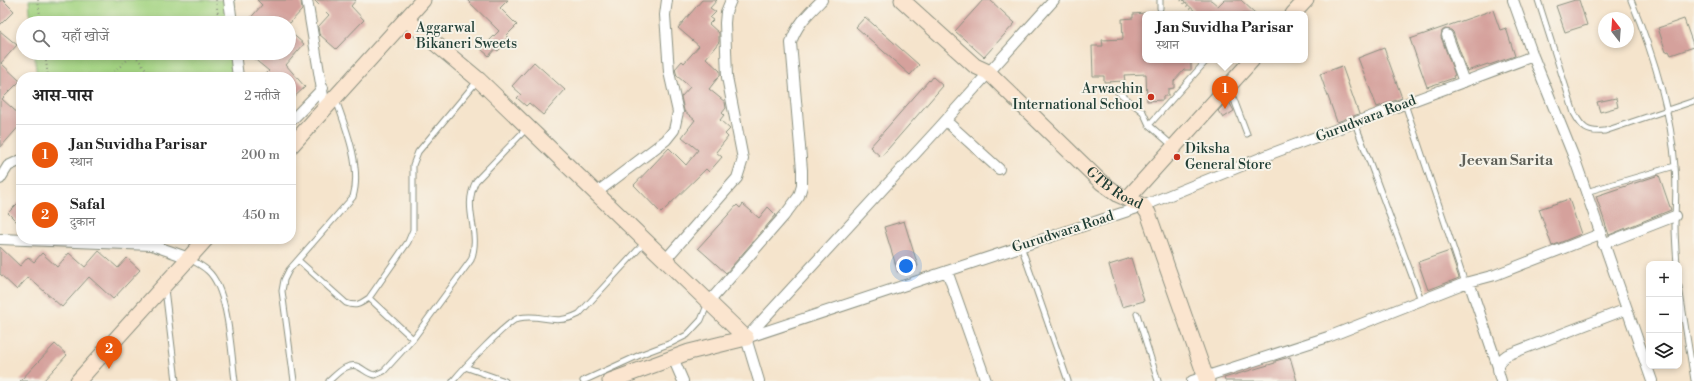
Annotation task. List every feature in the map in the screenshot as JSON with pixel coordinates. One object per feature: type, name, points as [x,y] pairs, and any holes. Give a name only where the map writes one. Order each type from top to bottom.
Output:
[{"type":"street","points":[[229,0],[231,16]]},
{"type":"street","points":[[307,0],[322,88],[330,103]]},
{"type":"street","points":[[296,140],[423,0]]},
{"type":"street","points":[[596,193],[666,140],[674,130],[678,112],[669,72],[665,15],[667,0]]},
{"type":"street","points":[[665,260],[737,178],[741,169],[743,159],[727,77],[725,23],[726,12],[730,0]]},
{"type":"street","points":[[709,302],[784,216],[798,196],[802,186],[802,170],[791,43],[794,32],[800,23],[822,0]]},
{"type":"street","name":"GTB Road","points":[[902,0],[975,66],[988,72]]},
{"type":"street","name":"GTB Road","points":[[912,0],[982,60],[988,72],[1101,182],[1127,199],[1143,206],[1148,213],[1201,380]]},
{"type":"street","points":[[610,381],[689,352],[746,338],[946,121],[988,72],[1054,0]]},
{"type":"street","points":[[1296,11],[1306,0]]},
{"type":"street","points":[[1513,0],[1533,56],[1575,160],[1652,381]]},
{"type":"street","points":[[406,19],[479,80],[746,338],[759,381]]},
{"type":"street","points":[[1447,35],[1464,82]]},
{"type":"street","name":"Gurudwara Road","points":[[746,338],[1143,206],[1273,153],[1533,56]]},
{"type":"street","points":[[236,60],[237,72]]},
{"type":"street","points":[[1127,199],[1247,63]]},
{"type":"street","points":[[296,116],[322,88]]},
{"type":"street","points":[[946,121],[999,170]]},
{"type":"street","points":[[0,179],[4,164],[16,161]]},
{"type":"street","points":[[1201,380],[1328,337],[1467,282],[1495,275],[1675,216]]},
{"type":"street","points":[[0,239],[16,240]]},
{"type":"street","points":[[127,244],[152,245],[189,258]]},
{"type":"street","points":[[78,381],[202,244]]},
{"type":"street","points":[[947,271],[986,381]]},
{"type":"street","points":[[1467,282],[1498,366],[1501,381]]},
{"type":"street","points":[[1498,366],[1500,360],[1507,355],[1627,310]]},
{"type":"street","points":[[673,358],[683,381]]},
{"type":"lane","points":[[1160,0],[1160,8]]},
{"type":"lane","points":[[1538,0],[1574,113],[1581,126],[1594,132],[1605,131],[1694,101]]},
{"type":"lane","points":[[1631,0],[1640,20],[1668,109],[1676,166],[1677,189],[1675,216],[1677,261]]},
{"type":"lane","points":[[1149,124],[1204,63]]},
{"type":"lane","points":[[298,260],[346,303],[353,306],[360,304],[368,298],[408,242],[413,230],[413,165],[418,152],[479,80]]},
{"type":"lane","points":[[1228,86],[1247,134]]},
{"type":"lane","points":[[1117,91],[1143,112],[1149,124],[1174,147]]},
{"type":"lane","points":[[294,381],[282,291],[284,280],[289,270],[353,197],[356,189],[356,178],[347,129],[330,103]]},
{"type":"lane","points":[[1405,104],[1467,282]]},
{"type":"lane","points":[[1355,123],[1421,300]]},
{"type":"lane","points":[[329,381],[343,369],[350,366],[358,366],[367,374],[375,375],[384,371],[413,339],[471,260],[475,249],[475,239],[470,201],[471,190],[476,181],[528,127]]},
{"type":"lane","points":[[1586,192],[1676,166]]},
{"type":"lane","points":[[453,381],[465,367],[509,324],[518,318],[531,317],[556,320],[568,319],[579,314],[646,241]]},
{"type":"lane","points":[[1021,246],[1068,381]]},
{"type":"lane","points":[[189,258],[209,271],[218,284],[227,318],[235,381]]},
{"type":"lane","points":[[165,285],[176,381]]},
{"type":"lane","points":[[1681,297],[1694,380]]},
{"type":"lane","points":[[368,298],[413,339]]},
{"type":"lane","points":[[583,381],[687,335],[701,320],[709,302]]},
{"type":"lane","points":[[1137,314],[1158,381]]},
{"type":"lane","points":[[465,367],[505,381]]},
{"type":"path","points":[[38,0],[40,16]]},
{"type":"path","points":[[216,0],[218,16]]},
{"type":"path","points":[[1180,0],[1192,11]]},
{"type":"path","points":[[46,60],[47,72]]},
{"type":"path","points":[[114,72],[127,60]]},
{"type":"path","points":[[139,60],[148,72]]},
{"type":"green space","points":[[29,0],[233,0],[234,16],[30,16]]},
{"type":"green space","points":[[35,60],[236,60],[237,72],[36,72]]},
{"type":"building","points":[[0,0],[3,0],[14,11],[0,25]]},
{"type":"building","points":[[257,0],[301,0],[302,10],[296,16],[252,16],[262,5]]},
{"type":"building","points":[[314,0],[356,0],[351,6],[364,20],[336,49],[319,34],[318,27],[329,15]]},
{"type":"building","points":[[467,0],[508,0],[500,8],[517,25],[506,36],[508,37],[503,42],[505,44],[498,51],[495,49],[489,56],[481,49],[499,31]]},
{"type":"building","points":[[702,0],[717,0],[710,8],[716,12],[710,18],[713,20],[709,24],[719,33],[719,42],[706,58],[720,71],[720,75],[709,89],[725,102],[726,108],[722,113],[724,115],[720,120],[730,129],[725,134],[728,137],[716,152],[722,157],[709,172],[706,169],[661,213],[634,185],[669,148],[686,165],[698,150],[682,137],[695,120],[684,111],[681,97],[690,87],[677,76],[675,69],[682,61],[684,63],[699,46],[678,28]]},
{"type":"building","points":[[983,0],[990,0],[1015,23],[984,57],[955,31]]},
{"type":"building","points":[[1183,0],[1211,0],[1218,6],[1224,0],[1241,0],[1253,11],[1195,11]]},
{"type":"building","points":[[1579,0],[1587,25],[1565,32],[1556,6]]},
{"type":"building","points":[[1493,10],[1500,30],[1506,28],[1515,56],[1467,71],[1453,32],[1445,29],[1442,31],[1441,37],[1455,75],[1453,76],[1454,78],[1427,87],[1410,39]]},
{"type":"building","points":[[1142,13],[1142,63],[1191,63],[1191,70],[1184,70],[1174,81],[1174,88],[1168,89],[1168,96],[1163,96],[1163,100],[1147,101],[1146,74],[1124,75],[1125,81],[1104,82],[1104,76],[1093,76],[1092,46],[1103,46],[1102,40],[1123,39],[1122,19],[1133,18],[1133,14]]},
{"type":"building","points":[[865,17],[919,65],[910,75],[856,27]]},
{"type":"building","points":[[1684,19],[1694,47],[1671,55],[1669,51],[1666,52],[1658,28]]},
{"type":"building","points":[[0,31],[16,44],[16,46],[1,63],[16,77],[16,85],[2,99],[16,112],[16,130],[0,148]]},
{"type":"building","points":[[296,37],[304,44],[296,53]]},
{"type":"building","points":[[1384,48],[1402,98],[1377,107],[1358,58]]},
{"type":"building","points":[[256,60],[290,60],[286,65],[292,72],[268,72],[269,71]]},
{"type":"building","points":[[534,62],[565,90],[543,115],[529,103],[526,106],[517,98],[521,94],[512,86]]},
{"type":"building","points":[[1342,66],[1359,114],[1337,122],[1320,74]]},
{"type":"building","points":[[296,77],[305,87],[296,95]]},
{"type":"building","points":[[933,77],[943,86],[881,157],[870,147]]},
{"type":"building","points":[[1616,98],[1618,107],[1600,112],[1597,102]]},
{"type":"building","points":[[1228,100],[1234,111],[1223,118],[1218,111]]},
{"type":"building","points":[[1659,175],[1671,210],[1609,235],[1596,196]]},
{"type":"building","points":[[1569,199],[1581,234],[1552,246],[1539,209]]},
{"type":"building","points":[[743,204],[759,218],[768,207],[776,215],[726,273],[698,248],[737,205],[740,208]]},
{"type":"building","points":[[16,205],[16,221],[8,213]]},
{"type":"building","points":[[904,221],[918,266],[898,272],[884,227]]},
{"type":"building","points":[[0,247],[20,266],[28,257],[34,262],[42,253],[57,267],[69,253],[85,267],[99,251],[118,268],[127,258],[140,270],[113,299],[89,277],[62,307],[28,277],[17,290],[0,274]]},
{"type":"building","points":[[1450,251],[1459,278],[1428,290],[1418,262]]},
{"type":"building","points":[[1131,258],[1144,301],[1122,307],[1109,265]]},
{"type":"building","points":[[55,344],[67,355],[43,381],[20,381]]},
{"type":"building","points":[[1290,357],[1297,381],[1225,381],[1224,378]]},
{"type":"place","name":"Aggarwal Bikaneri Sweets","points":[[408,36]]},
{"type":"place","name":"Arwachin International School","points":[[1151,97]]},
{"type":"place","name":"Jan Suvidha Parisar","points":[[1225,109]]},
{"type":"place","name":"Diksha General Store","points":[[1177,157]]},
{"type":"place","name":"Safal","points":[[109,369]]},
{"type":"district","name":"Jeevan Sarita","points":[[1507,160]]}]
